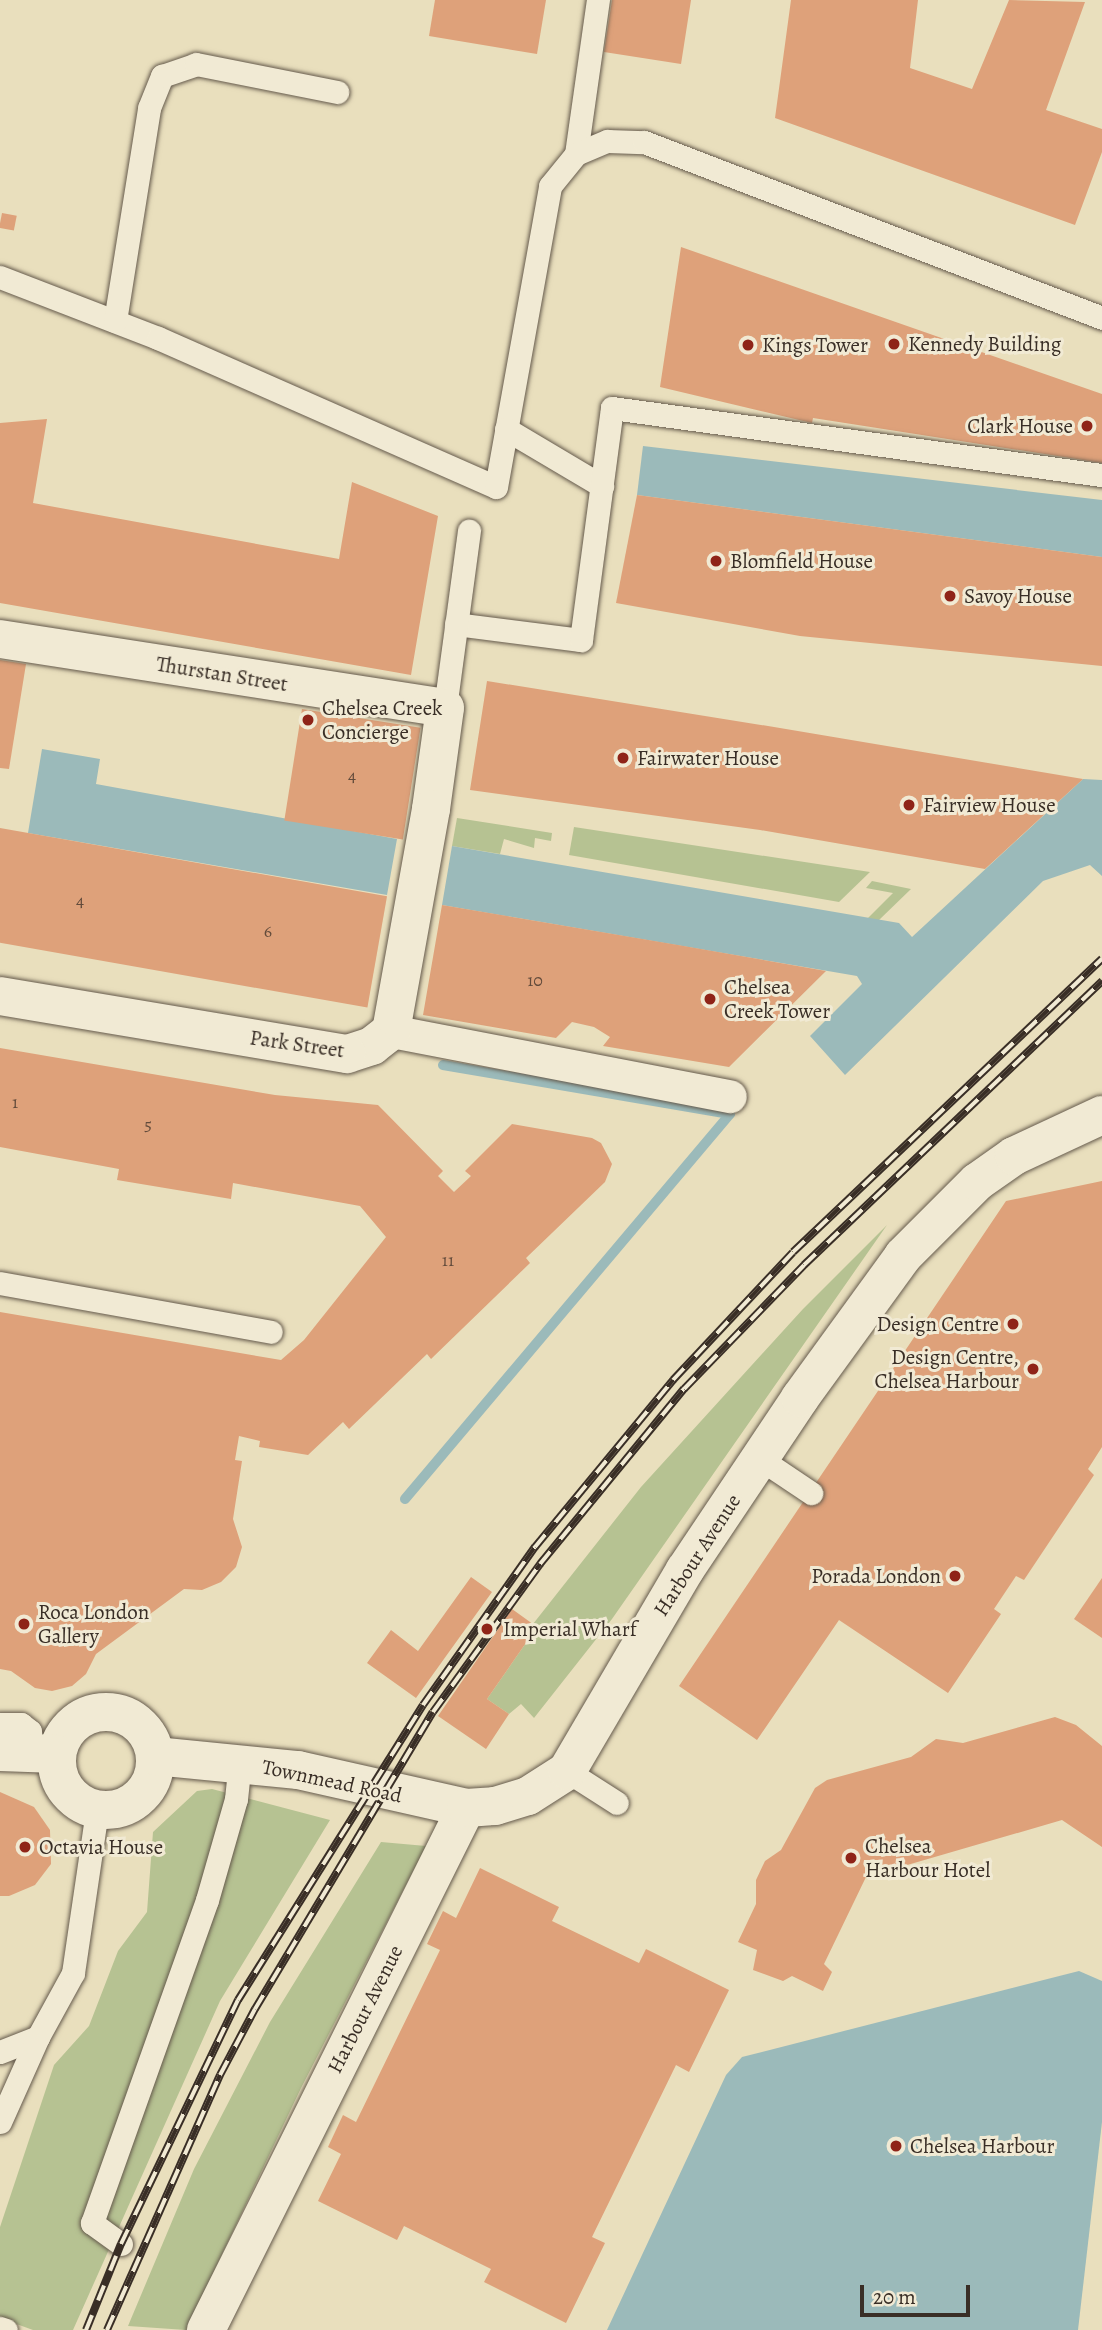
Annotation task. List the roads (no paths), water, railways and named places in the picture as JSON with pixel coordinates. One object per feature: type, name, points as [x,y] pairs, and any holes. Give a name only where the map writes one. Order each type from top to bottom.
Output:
[{"type":"street","name":"Thurstan Street","points":[[0,639],[444,709]]},
{"type":"street","points":[[444,709],[432,809],[391,1031],[730,1096]]},
{"type":"street","name":"Park Street","points":[[0,996],[347,1055],[372,1046],[391,1031]]},
{"type":"street","name":"Harbour Avenue","points":[[206,2330],[466,1808],[495,1806],[528,1796],[567,1771],[685,1570],[760,1458],[874,1294],[943,1214],[1014,1156],[1102,1115]]},
{"type":"street","points":[[115,1712],[142,1727],[155,1756],[154,1771],[139,1797],[127,1806],[97,1810],[83,1805],[29,1753],[84,1717],[115,1712]]},
{"type":"street","name":"Townmead Road","points":[[155,1756],[298,1770],[466,1808]]},
{"type":"lane","points":[[576,154],[598,0]]},
{"type":"lane","points":[[114,321],[149,108],[162,76],[196,64],[337,92]]},
{"type":"lane","points":[[0,277],[114,321],[496,487],[550,186],[576,154],[607,141],[644,142],[1102,318]]},
{"type":"lane","points":[[456,624],[581,640],[612,408],[1102,475]]},
{"type":"lane","points":[[506,429],[602,486]]},
{"type":"lane","points":[[444,709],[469,531]]},
{"type":"lane","points":[[0,1283],[271,1332]]},
{"type":"lane","points":[[760,1458],[811,1493]]},
{"type":"lane","points":[[0,1724],[21,1724],[30,1731],[29,1753]]},
{"type":"lane","points":[[121,2244],[92,2223],[207,1899],[236,1799],[240,1763]]},
{"type":"lane","points":[[567,1771],[617,1803]]},
{"type":"lane","points":[[0,2122],[38,2037],[73,1973],[97,1810]]},
{"type":"lane","points":[[0,2052],[38,2037]]},
{"type":"lane","points":[[0,2328],[6,2330]]},
{"type":"water","points":[[643,446],[1102,500],[1102,557],[637,495]]},
{"type":"water","points":[[42,749],[100,759],[96,784],[397,839],[387,895],[28,833]]},
{"type":"water","points":[[1083,779],[1102,780],[1102,876],[1090,865],[1043,881],[845,1075],[810,1036],[862,984],[857,976],[442,905],[452,846],[899,923],[912,937]]},
{"type":"water","name":"Chelsea Harbour","points":[[1079,1971],[1102,1981],[1102,2122],[1078,2330],[607,2330],[726,2075],[742,2057]]},
{"type":"waterway","points":[[443,1065],[730,1114]]},
{"type":"waterway","points":[[405,1499],[730,1114]]},
{"type":"railway","points":[[86,2330],[121,2244],[238,2000],[423,1705],[535,1547],[673,1380],[793,1252],[1102,959]]},
{"type":"railway","points":[[107,2330],[220,2075],[255,2009],[433,1712],[540,1564],[684,1389],[804,1265],[1102,981]]},
{"type":"place","name":"Kennedy Building","points":[[894,344]]},
{"type":"place","name":"Kings Tower","points":[[748,345]]},
{"type":"place","name":"Clark House","points":[[1087,426]]},
{"type":"place","name":"Blomfield House","points":[[716,561]]},
{"type":"place","name":"Savoy House","points":[[950,596]]},
{"type":"place","name":"Chelsea Creek Concierge","points":[[308,720]]},
{"type":"place","name":"Fairwater House","points":[[623,758]]},
{"type":"place","name":"Fairview House","points":[[909,805]]},
{"type":"place","name":"Chelsea Creek Tower","points":[[710,999]]},
{"type":"place","name":"Design Centre","points":[[1013,1324]]},
{"type":"place","name":"Design Centre, Chelsea Harbour","points":[[1033,1369]]},
{"type":"place","name":"Porada London","points":[[955,1576]]},
{"type":"place","name":"Roca London Gallery","points":[[24,1624]]},
{"type":"place","name":"Imperial Wharf","points":[[487,1629]]},
{"type":"place","name":"Octavia House","points":[[25,1847]]},
{"type":"place","name":"Chelsea Harbour Hotel","points":[[851,1858]]},
{"type":"place","name":"Chelsea Harbour","points":[[896,2146]]}]
